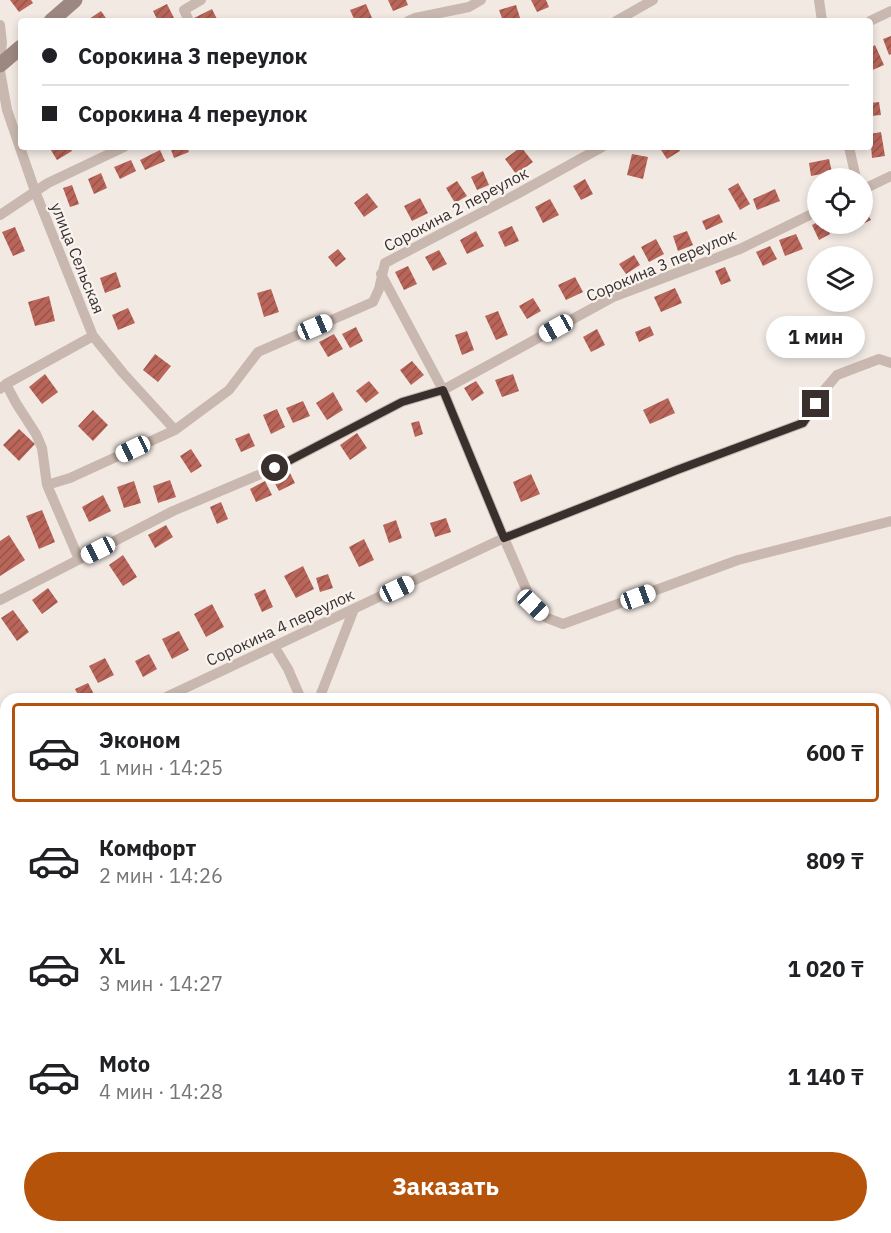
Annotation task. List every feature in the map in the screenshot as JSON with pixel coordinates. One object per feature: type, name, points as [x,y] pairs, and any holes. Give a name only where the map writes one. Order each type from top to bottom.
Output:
[{"type":"street","points":[[54,18],[75,0]]},
{"type":"street","points":[[188,18],[184,10],[201,0]]},
{"type":"street","points":[[415,18],[469,7],[481,0]]},
{"type":"street","points":[[621,18],[653,0]]},
{"type":"street","points":[[819,0],[822,18]]},
{"type":"street","points":[[873,20],[891,11]]},
{"type":"street","points":[[0,25],[2,43],[0,58]]},
{"type":"street","points":[[0,65],[18,50]]},
{"type":"street","name":"улица Сельская","points":[[0,70],[8,110],[18,140]]},
{"type":"street","name":"улица Сельская","points":[[3,386],[93,336],[35,191],[21,150]]},
{"type":"street","points":[[0,215],[48,183],[118,150]]},
{"type":"street","name":"Сорокина 2 переулок","points":[[47,484],[70,478],[175,430],[229,390],[258,352],[373,302],[379,289],[384,263],[517,194],[589,150]]},
{"type":"street","points":[[850,150],[854,168]]},
{"type":"street","points":[[873,185],[891,176]]},
{"type":"street","name":"Сорокина 3 переулок","points":[[0,600],[173,511],[275,468],[402,402],[443,390],[613,297],[740,249],[807,216]]},
{"type":"street","points":[[381,274],[443,390],[533,605],[547,618],[563,624],[738,560],[891,521]]},
{"type":"street","points":[[93,336],[175,430]]},
{"type":"street","name":"Сорокина 4 переулок","points":[[175,693],[504,538],[803,423],[837,375],[879,359],[891,363]]},
{"type":"street","points":[[3,386],[36,434],[42,448],[47,484],[79,559]]},
{"type":"street","points":[[321,693],[354,609]]},
{"type":"street","points":[[274,646],[288,669],[298,693]]},
{"type":"building","points":[[10,0],[31,0],[33,3],[19,12]]},
{"type":"building","points":[[388,0],[406,0],[408,5],[393,11]]},
{"type":"building","points":[[531,0],[546,0],[549,7],[537,12]]},
{"type":"building","points":[[167,4],[174,18],[156,18],[153,11]]},
{"type":"building","points":[[366,4],[372,18],[354,18],[350,10]]},
{"type":"building","points":[[516,5],[520,18],[502,18],[499,10]]},
{"type":"building","points":[[212,9],[216,18],[194,18]]},
{"type":"building","points":[[101,11],[106,18],[90,18]]},
{"type":"building","points":[[891,36],[891,54],[889,55],[883,39]]},
{"type":"building","points":[[875,45],[884,65],[873,70],[873,46]]},
{"type":"building","points":[[879,102],[881,115],[873,116],[873,103]]},
{"type":"building","points":[[881,132],[885,156],[872,158],[873,133]]},
{"type":"building","points":[[51,150],[72,151],[57,160]]},
{"type":"building","points":[[160,150],[165,161],[145,170],[140,160]]},
{"type":"building","points":[[171,150],[188,150],[189,152],[174,158]]},
{"type":"building","points":[[517,150],[523,150],[533,162],[516,174],[505,159]]},
{"type":"building","points":[[661,150],[680,150],[680,151],[667,159]]},
{"type":"building","points":[[632,154],[648,157],[643,179],[627,175]]},
{"type":"building","points":[[829,159],[831,168],[810,168],[809,163]]},
{"type":"building","points":[[131,160],[136,171],[120,179],[114,167]]},
{"type":"building","points":[[483,171],[489,185],[477,190],[471,177]]},
{"type":"building","points":[[101,173],[107,188],[94,194],[88,179]]},
{"type":"building","points":[[585,179],[593,194],[581,200],[573,186]]},
{"type":"building","points":[[457,181],[467,196],[455,203],[446,188]]},
{"type":"building","points":[[738,183],[750,204],[740,210],[728,189]]},
{"type":"building","points":[[72,185],[79,204],[70,207],[63,188]]},
{"type":"building","points":[[775,189],[780,201],[757,210],[753,199]]},
{"type":"building","points":[[367,193],[378,207],[364,217],[354,203]]},
{"type":"building","points":[[420,198],[428,213],[412,221],[404,206]]},
{"type":"building","points":[[550,199],[559,215],[543,223],[535,207]]},
{"type":"building","points":[[719,214],[723,222],[706,230],[702,221]]},
{"type":"building","points":[[512,226],[519,241],[505,247],[498,232]]},
{"type":"building","points":[[15,227],[25,251],[13,256],[2,232]]},
{"type":"building","points":[[476,231],[484,246],[467,254],[460,240]]},
{"type":"building","points":[[687,231],[693,245],[678,251],[673,236]]},
{"type":"building","points":[[796,234],[803,249],[785,256],[779,240]]},
{"type":"building","points":[[816,234],[830,234],[819,240]]},
{"type":"building","points":[[656,239],[664,254],[649,262],[641,247]]},
{"type":"building","points":[[770,246],[777,259],[763,266],[756,252]]},
{"type":"building","points":[[338,249],[346,259],[336,267],[328,257]]},
{"type":"building","points":[[439,250],[447,264],[433,271],[425,257]]},
{"type":"building","points":[[634,255],[640,265],[626,274],[619,264]]},
{"type":"building","points":[[408,266],[417,284],[404,290],[395,272]]},
{"type":"building","points":[[725,267],[731,281],[721,285],[715,271]]},
{"type":"building","points":[[116,272],[121,287],[105,293],[100,278]]},
{"type":"building","points":[[575,277],[583,292],[566,300],[558,285]]},
{"type":"building","points":[[675,288],[682,303],[661,312],[654,297]]},
{"type":"building","points":[[271,289],[279,312],[264,317],[257,293]]},
{"type":"building","points":[[49,296],[55,321],[35,326],[28,302]]},
{"type":"building","points":[[533,298],[541,311],[527,319],[519,306]]},
{"type":"building","points":[[128,308],[135,323],[118,330],[112,315]]},
{"type":"building","points":[[498,311],[508,335],[496,340],[485,316]]},
{"type":"building","points":[[842,325],[849,337],[832,346],[826,334]]},
{"type":"building","points":[[650,326],[654,335],[639,342],[635,332]]},
{"type":"building","points":[[356,327],[363,341],[350,348],[342,334]]},
{"type":"building","points":[[597,329],[605,345],[591,352],[583,337]]},
{"type":"building","points":[[467,331],[474,350],[462,355],[455,335]]},
{"type":"building","points":[[334,334],[343,349],[328,357],[319,342]]},
{"type":"building","points":[[155,354],[171,366],[158,382],[143,370]]},
{"type":"building","points":[[412,361],[424,375],[411,385],[400,370]]},
{"type":"building","points":[[45,374],[58,392],[42,404],[29,387]]},
{"type":"building","points":[[513,374],[519,391],[502,397],[495,380]]},
{"type":"building","points":[[369,381],[379,393],[366,403],[356,391]]},
{"type":"building","points":[[476,381],[484,393],[472,401],[464,388]]},
{"type":"building","points":[[333,392],[343,410],[327,420],[316,403]]},
{"type":"building","points":[[668,398],[675,413],[650,424],[643,410]]},
{"type":"building","points":[[303,401],[310,416],[293,423],[286,408]]},
{"type":"building","points":[[277,409],[285,427],[271,434],[263,415]]},
{"type":"building","points":[[93,410],[108,425],[93,441],[78,426]]},
{"type":"building","points":[[419,421],[423,434],[415,437],[411,423]]},
{"type":"building","points":[[19,429],[35,444],[19,461],[3,445]]},
{"type":"building","points":[[249,433],[255,446],[241,452],[235,439]]},
{"type":"building","points":[[357,433],[367,448],[350,460],[340,445]]},
{"type":"building","points":[[191,449],[202,466],[191,473],[180,456]]},
{"type":"building","points":[[289,471],[295,483],[279,491],[273,480]]},
{"type":"building","points":[[531,474],[540,494],[521,502],[513,482]]},
{"type":"building","points":[[170,480],[176,497],[158,503],[153,486]]},
{"type":"building","points":[[134,481],[141,503],[124,508],[117,487]]},
{"type":"building","points":[[265,481],[272,495],[256,502],[250,489]]},
{"type":"building","points":[[103,495],[111,511],[89,522],[82,507]]},
{"type":"building","points":[[221,502],[228,519],[217,524],[210,507]]},
{"type":"building","points":[[42,510],[55,542],[39,549],[26,516]]},
{"type":"building","points":[[446,518],[451,532],[435,537],[430,523]]},
{"type":"building","points":[[396,520],[402,538],[389,543],[383,525]]},
{"type":"building","points":[[166,525],[173,537],[155,548],[148,535]]},
{"type":"building","points":[[9,535],[25,560],[0,576],[0,541]]},
{"type":"building","points":[[364,539],[374,560],[359,567],[349,547]]},
{"type":"building","points":[[123,555],[137,577],[123,586],[109,565]]},
{"type":"building","points":[[303,566],[314,589],[296,598],[284,576]]},
{"type":"building","points":[[328,574],[333,588],[320,592],[316,578]]},
{"type":"building","points":[[48,588],[58,602],[42,614],[32,600]]},
{"type":"building","points":[[265,589],[273,607],[262,612],[254,594]]},
{"type":"building","points":[[212,604],[224,627],[206,637],[194,614]]},
{"type":"building","points":[[13,610],[29,632],[17,641],[1,618]]},
{"type":"building","points":[[179,631],[189,650],[172,659],[162,639]]},
{"type":"building","points":[[149,654],[157,669],[143,677],[135,661]]},
{"type":"building","points":[[105,658],[114,675],[98,683],[89,666]]},
{"type":"building","points":[[88,683],[93,693],[77,693],[75,689]]},
{"type":"route","points":[[275,468],[402,402],[443,390],[504,538],[803,423],[816,404]]}]
